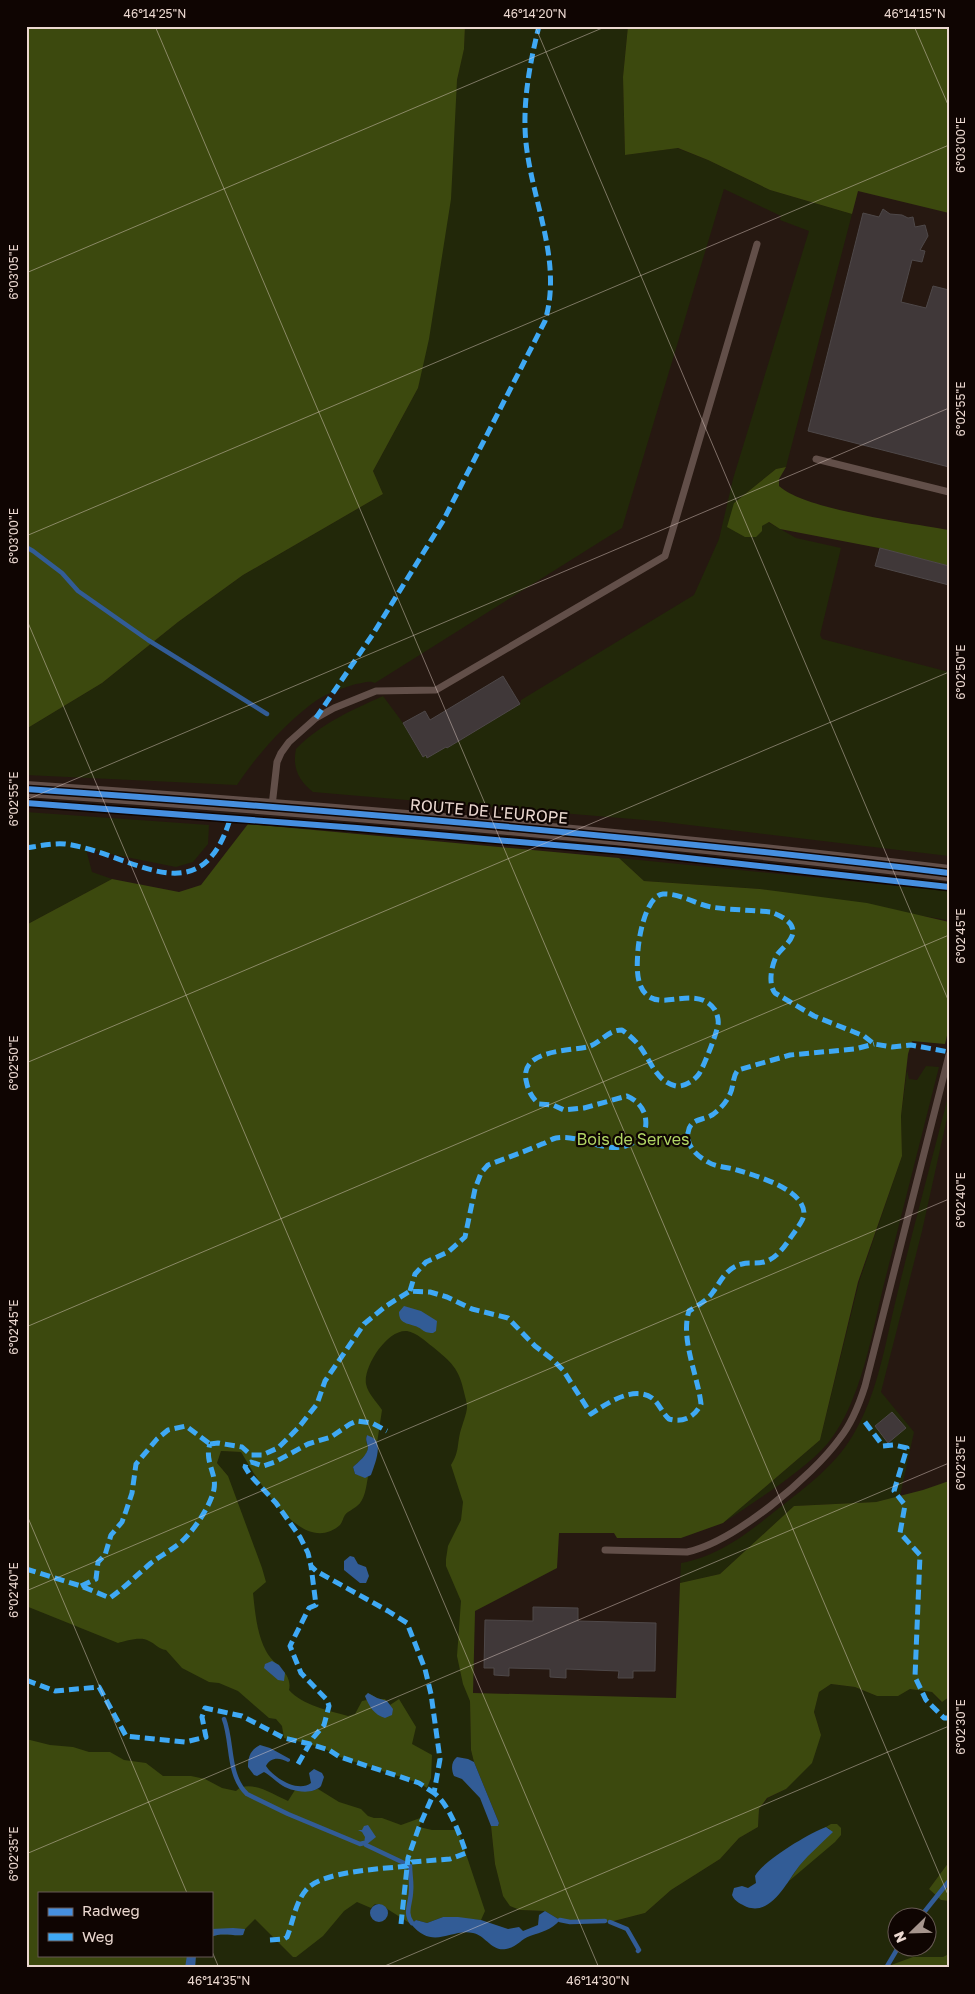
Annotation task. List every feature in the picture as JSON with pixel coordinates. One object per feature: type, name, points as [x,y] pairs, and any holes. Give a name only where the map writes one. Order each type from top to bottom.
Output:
[{"type":"street","name":"ROUTE DE L'EUROPE","points":[[26,789],[272,807],[625,837],[949,873]]},
{"type":"lane","points":[[272,807],[276,769],[281,752],[289,742],[316,718],[334,708],[376,691],[436,690],[665,556],[757,244]]},
{"type":"lane","points":[[816,458],[949,492]]},
{"type":"lane","points":[[605,1550],[688,1552],[715,1543],[748,1522],[793,1486],[831,1451],[842,1437],[860,1403],[865,1386],[949,1055]]},
{"type":"green space","points":[[26,26],[465,26],[464,49],[457,80],[451,199],[429,339],[418,388],[373,471],[383,494],[243,575],[178,622],[102,683],[26,729]]},
{"type":"green space","points":[[465,26],[628,26],[623,77],[625,155],[677,148],[708,160],[770,190],[852,214],[786,467],[776,469],[734,503],[762,531],[762,526],[768,522],[796,538],[841,548],[820,635],[822,639],[949,672],[949,856],[656,821],[313,792],[300,779],[298,774],[295,762],[296,749],[305,740],[337,718],[383,696],[403,723],[422,756],[447,748],[520,704],[521,700],[694,595],[719,539],[733,479],[809,231],[780,220],[781,216],[724,189],[622,528],[375,683],[356,684],[317,700],[273,739],[253,762],[237,785],[26,775],[26,729],[102,683],[178,622],[243,575],[383,494],[373,471],[418,388],[457,80],[464,48]]},
{"type":"green space","points":[[628,26],[949,26],[949,213],[858,191],[852,214],[770,190],[708,160],[678,148],[625,155],[623,77]]},
{"type":"green space","points":[[786,467],[779,479],[779,486],[811,502],[834,509],[949,530],[949,566],[879,548],[780,529],[769,522],[762,526],[762,531],[756,537],[745,537],[727,527],[734,503],[776,469]]},
{"type":"green space","points":[[26,812],[209,825],[208,844],[193,862],[176,867],[86,849],[92,872],[112,879],[26,925]]},
{"type":"green space","name":"Bois de Serves","points":[[248,824],[619,858],[644,881],[760,889],[867,903],[949,922],[949,1027],[945,1044],[912,1041],[908,1054],[901,1116],[902,1156],[858,1282],[820,1440],[723,1523],[681,1538],[617,1538],[614,1533],[559,1533],[557,1568],[475,1611],[473,1693],[676,1698],[680,1583],[720,1574],[794,1506],[876,1502],[949,1481],[949,1697],[942,1702],[932,1692],[910,1689],[898,1696],[877,1696],[855,1687],[831,1684],[819,1692],[814,1712],[821,1735],[812,1763],[786,1789],[767,1798],[759,1809],[758,1827],[739,1838],[720,1859],[671,1890],[645,1913],[610,1922],[570,1922],[560,1920],[545,1911],[520,1910],[510,1906],[503,1896],[495,1864],[491,1826],[498,1826],[499,1823],[474,1762],[471,1750],[470,1701],[463,1684],[457,1656],[461,1601],[446,1566],[448,1546],[461,1520],[463,1502],[451,1465],[457,1453],[467,1403],[457,1371],[445,1357],[414,1334],[407,1331],[399,1332],[392,1336],[378,1350],[368,1368],[366,1377],[367,1388],[382,1410],[377,1443],[367,1435],[368,1451],[353,1467],[355,1474],[368,1477],[365,1493],[360,1503],[344,1516],[340,1525],[325,1533],[310,1532],[296,1524],[269,1495],[241,1452],[221,1451],[217,1463],[228,1476],[266,1582],[253,1593],[260,1637],[269,1656],[288,1678],[289,1690],[309,1704],[348,1716],[355,1714],[362,1701],[367,1700],[365,1696],[368,1693],[379,1699],[385,1699],[390,1705],[399,1699],[416,1727],[412,1744],[432,1755],[431,1778],[427,1788],[419,1783],[340,1757],[320,1747],[284,1738],[282,1726],[276,1719],[269,1718],[238,1691],[219,1683],[209,1682],[182,1668],[166,1650],[149,1641],[138,1639],[118,1643],[26,1606],[26,925],[112,879],[179,892],[201,885]]},
{"type":"green space","points":[[619,858],[949,891],[949,922],[947,920],[760,889],[644,881]]},
{"type":"green space","points":[[926,1066],[939,1067],[870,1343],[858,1386],[849,1407],[840,1426],[818,1454],[778,1486],[723,1523],[820,1440],[859,1282],[902,1156],[901,1116],[907,1070],[909,1079],[917,1080]]},
{"type":"green space","points":[[949,1093],[949,1109],[922,1231],[881,1392],[914,1432],[900,1496],[876,1502],[794,1506],[720,1574],[680,1583],[681,1563],[717,1551],[749,1531],[826,1469],[853,1435],[876,1383]]},
{"type":"green space","points":[[407,1300],[496,1365],[475,1611],[472,1693],[470,1701],[471,1750],[495,1814],[491,1827],[495,1864],[503,1896],[520,1910],[545,1911],[610,1922],[645,1913],[671,1890],[720,1859],[739,1838],[758,1827],[759,1809],[768,1798],[786,1789],[821,1735],[814,1712],[819,1692],[831,1684],[855,1687],[877,1696],[897,1696],[910,1689],[932,1692],[941,1702],[949,1697],[949,1862],[929,1889],[941,1900],[949,1901],[949,1968],[26,1968],[26,1587],[228,1476],[217,1463],[221,1451],[241,1452],[353,1363]]},
{"type":"green space","points":[[26,1739],[50,1745],[73,1747],[89,1752],[110,1752],[124,1760],[146,1763],[163,1776],[191,1776],[205,1779],[222,1788],[236,1791],[241,1787],[254,1787],[288,1801],[295,1790],[311,1791],[318,1789],[339,1802],[361,1809],[368,1816],[374,1818],[382,1818],[401,1825],[423,1817],[419,1827],[432,1830],[458,1830],[485,1911],[481,1920],[443,1917],[427,1923],[416,1920],[411,1924],[381,1905],[375,1904],[371,1908],[357,1902],[344,1911],[323,1936],[296,1957],[293,1957],[255,1919],[245,1929],[243,1935],[223,1934],[212,1937],[212,1892],[38,1892],[38,1956],[196,1956],[195,1968],[26,1968]]},
{"type":"green space","points":[[831,1824],[837,1824],[841,1828],[841,1835],[789,1881],[830,1829],[826,1827]]},
{"type":"green space","points":[[949,1862],[949,1901],[941,1900],[929,1889]]},
{"type":"green space","points":[[949,1954],[949,1968],[883,1968],[913,1957],[943,1957]]},
{"type":"water","points":[[404,1306],[421,1311],[437,1321],[436,1331],[433,1333],[427,1332],[404,1322],[399,1316],[399,1312]]},
{"type":"water","points":[[367,1435],[376,1440],[378,1451],[371,1475],[365,1478],[355,1474],[353,1467],[368,1450]]},
{"type":"water","points":[[350,1556],[354,1557],[358,1564],[366,1567],[369,1576],[366,1583],[360,1583],[344,1570],[344,1561]]},
{"type":"water","points":[[272,1661],[279,1665],[285,1673],[284,1681],[278,1680],[264,1668],[265,1664]]},
{"type":"water","points":[[368,1693],[387,1701],[393,1709],[392,1715],[385,1718],[375,1712],[370,1707],[365,1696]]},
{"type":"water","points":[[260,1745],[270,1748],[290,1759],[288,1762],[282,1759],[273,1759],[266,1766],[280,1779],[293,1785],[306,1786],[311,1783],[309,1773],[314,1769],[322,1773],[324,1777],[321,1786],[306,1792],[284,1787],[264,1772],[257,1776],[254,1775],[248,1767],[248,1760],[250,1754]]},
{"type":"water","points":[[457,1757],[474,1762],[499,1823],[498,1826],[491,1826],[480,1798],[462,1779],[454,1776],[452,1766]]},
{"type":"water","points":[[368,1825],[376,1837],[366,1845],[364,1843],[365,1837],[358,1830],[362,1830],[364,1826]]},
{"type":"water","points":[[826,1827],[833,1832],[804,1861],[771,1902],[756,1908],[747,1907],[735,1899],[732,1895],[734,1888],[742,1886],[748,1888],[756,1883],[755,1876],[777,1855],[798,1841]]},
{"type":"water","points":[[379,1904],[385,1907],[388,1913],[385,1919],[379,1922],[373,1919],[370,1913],[373,1907]]},
{"type":"water","points":[[545,1911],[560,1920],[550,1928],[527,1937],[513,1947],[506,1949],[497,1948],[473,1933],[457,1933],[442,1937],[427,1936],[419,1932],[411,1924],[416,1920],[427,1923],[443,1917],[458,1917],[481,1920],[508,1929],[519,1927],[523,1931],[538,1925],[539,1915]]},
{"type":"water","points":[[212,1929],[245,1929],[243,1935],[223,1934],[212,1937]]},
{"type":"water","points":[[187,1956],[196,1956],[195,1968],[185,1968]]},
{"type":"building","points":[[883,209],[890,214],[902,215],[908,218],[913,217],[915,227],[925,225],[928,236],[920,250],[925,251],[922,262],[912,260],[901,302],[926,308],[933,286],[949,290],[949,467],[808,431],[863,213],[879,217]]},
{"type":"building","points":[[880,548],[949,566],[949,585],[875,566]]},
{"type":"building","points":[[503,676],[520,704],[447,748],[427,758],[426,755],[423,757],[403,723],[425,711],[430,720]]},
{"type":"building","points":[[892,1412],[906,1428],[888,1443],[875,1426]]},
{"type":"building","points":[[533,1607],[578,1608],[578,1621],[656,1623],[655,1671],[633,1671],[633,1678],[618,1678],[619,1671],[566,1669],[566,1678],[550,1677],[550,1669],[509,1668],[509,1676],[494,1675],[494,1668],[484,1668],[485,1620],[533,1621]]},
{"type":"waterway","points":[[26,547],[62,573],[78,591],[148,640],[267,714]]},
{"type":"waterway","points":[[224,1719],[236,1778],[247,1794],[288,1814],[360,1844],[364,1843]]},
{"type":"waterway","points":[[366,1845],[404,1863]]},
{"type":"waterway","points":[[410,1866],[411,1895],[408,1915],[412,1923]]},
{"type":"waterway","points":[[929,1906],[949,1881]]},
{"type":"waterway","points":[[560,1920],[570,1922],[605,1921]]},
{"type":"waterway","points":[[610,1922],[627,1929],[638,1951]]},
{"type":"waterway","points":[[886,1968],[893,1956]]},
{"type":"marked path","points":[[316,718],[373,634],[443,521],[545,321],[549,300],[549,257],[525,135],[529,72],[539,26]]},
{"type":"marked path","points":[[26,848],[50,844],[65,844],[90,849],[162,872],[183,873],[202,865],[218,847],[231,816]]},
{"type":"marked path","points":[[410,1291],[415,1274],[426,1262],[448,1252],[465,1237],[475,1189],[481,1173],[488,1165],[556,1138],[577,1139],[608,1147],[618,1147],[628,1145],[638,1139],[643,1133],[646,1122],[644,1112],[633,1099],[627,1096],[584,1108],[564,1110],[553,1105],[539,1104],[530,1093],[526,1080],[526,1070],[530,1063],[538,1057],[547,1054],[587,1047],[612,1032],[622,1030],[637,1043],[655,1071],[669,1084],[679,1086],[692,1081],[699,1074],[710,1050],[718,1025],[718,1017],[715,1010],[708,1003],[700,999],[655,999],[644,992],[639,981],[637,968],[644,917],[657,896],[669,894],[711,907],[771,912],[779,916],[790,924],[793,931],[791,939],[777,955],[773,964],[771,980],[775,993],[814,1016],[864,1036],[874,1044],[892,1047],[911,1045],[949,1052]]},
{"type":"marked path","points":[[210,1444],[218,1443],[242,1447],[251,1455],[262,1455],[278,1448],[299,1427],[317,1404],[325,1381],[364,1324],[386,1306],[410,1291],[430,1292],[447,1297],[472,1309],[508,1318],[535,1346],[563,1370],[591,1414],[620,1397],[637,1394],[652,1398],[669,1419],[679,1420],[692,1416],[701,1404],[688,1345],[687,1322],[689,1311],[708,1298],[724,1275],[736,1266],[745,1263],[764,1262],[774,1257],[796,1230],[804,1213],[802,1205],[788,1190],[767,1180],[715,1165],[700,1157],[693,1150],[689,1142],[689,1128],[695,1122],[712,1115],[722,1106],[730,1094],[738,1070],[790,1055],[855,1049],[874,1044]]},
{"type":"marked path","points":[[270,1940],[287,1937],[302,1895],[314,1884],[325,1879],[353,1872],[407,1866],[412,1862],[450,1859],[466,1853],[449,1812],[434,1793],[440,1759],[431,1694],[425,1669],[407,1623],[316,1571],[311,1566],[308,1553],[300,1537],[276,1503],[245,1467],[246,1464],[251,1462],[263,1466],[275,1462],[308,1444],[331,1437],[357,1421],[372,1423],[387,1431]]},
{"type":"marked path","points":[[865,1422],[883,1446],[894,1445],[907,1448],[894,1491],[905,1505],[900,1533],[920,1555],[915,1677],[926,1700],[944,1718],[949,1718]]},
{"type":"marked path","points":[[81,1586],[96,1579],[98,1562],[105,1555],[111,1535],[122,1522],[126,1511],[132,1493],[136,1464],[157,1439],[168,1430],[186,1426],[210,1444]]},
{"type":"marked path","points":[[26,1569],[81,1586],[110,1598],[151,1563],[182,1542],[199,1520],[209,1504],[214,1489],[214,1478],[209,1462],[210,1444]]},
{"type":"marked path","points":[[298,1764],[313,1738],[324,1725],[329,1706],[327,1700],[301,1673],[290,1646],[309,1608],[316,1605],[311,1566]]},
{"type":"marked path","points":[[26,1680],[55,1691],[99,1687],[126,1736],[185,1742],[206,1737],[202,1717],[205,1708],[242,1716],[284,1738],[329,1750],[340,1757],[419,1783],[434,1793],[408,1858],[401,1924]]},
{"type":"cycle path","points":[[26,789],[488,825],[719,847],[949,873]]},
{"type":"cycle path","points":[[26,803],[357,828],[624,851],[949,887]]}]
